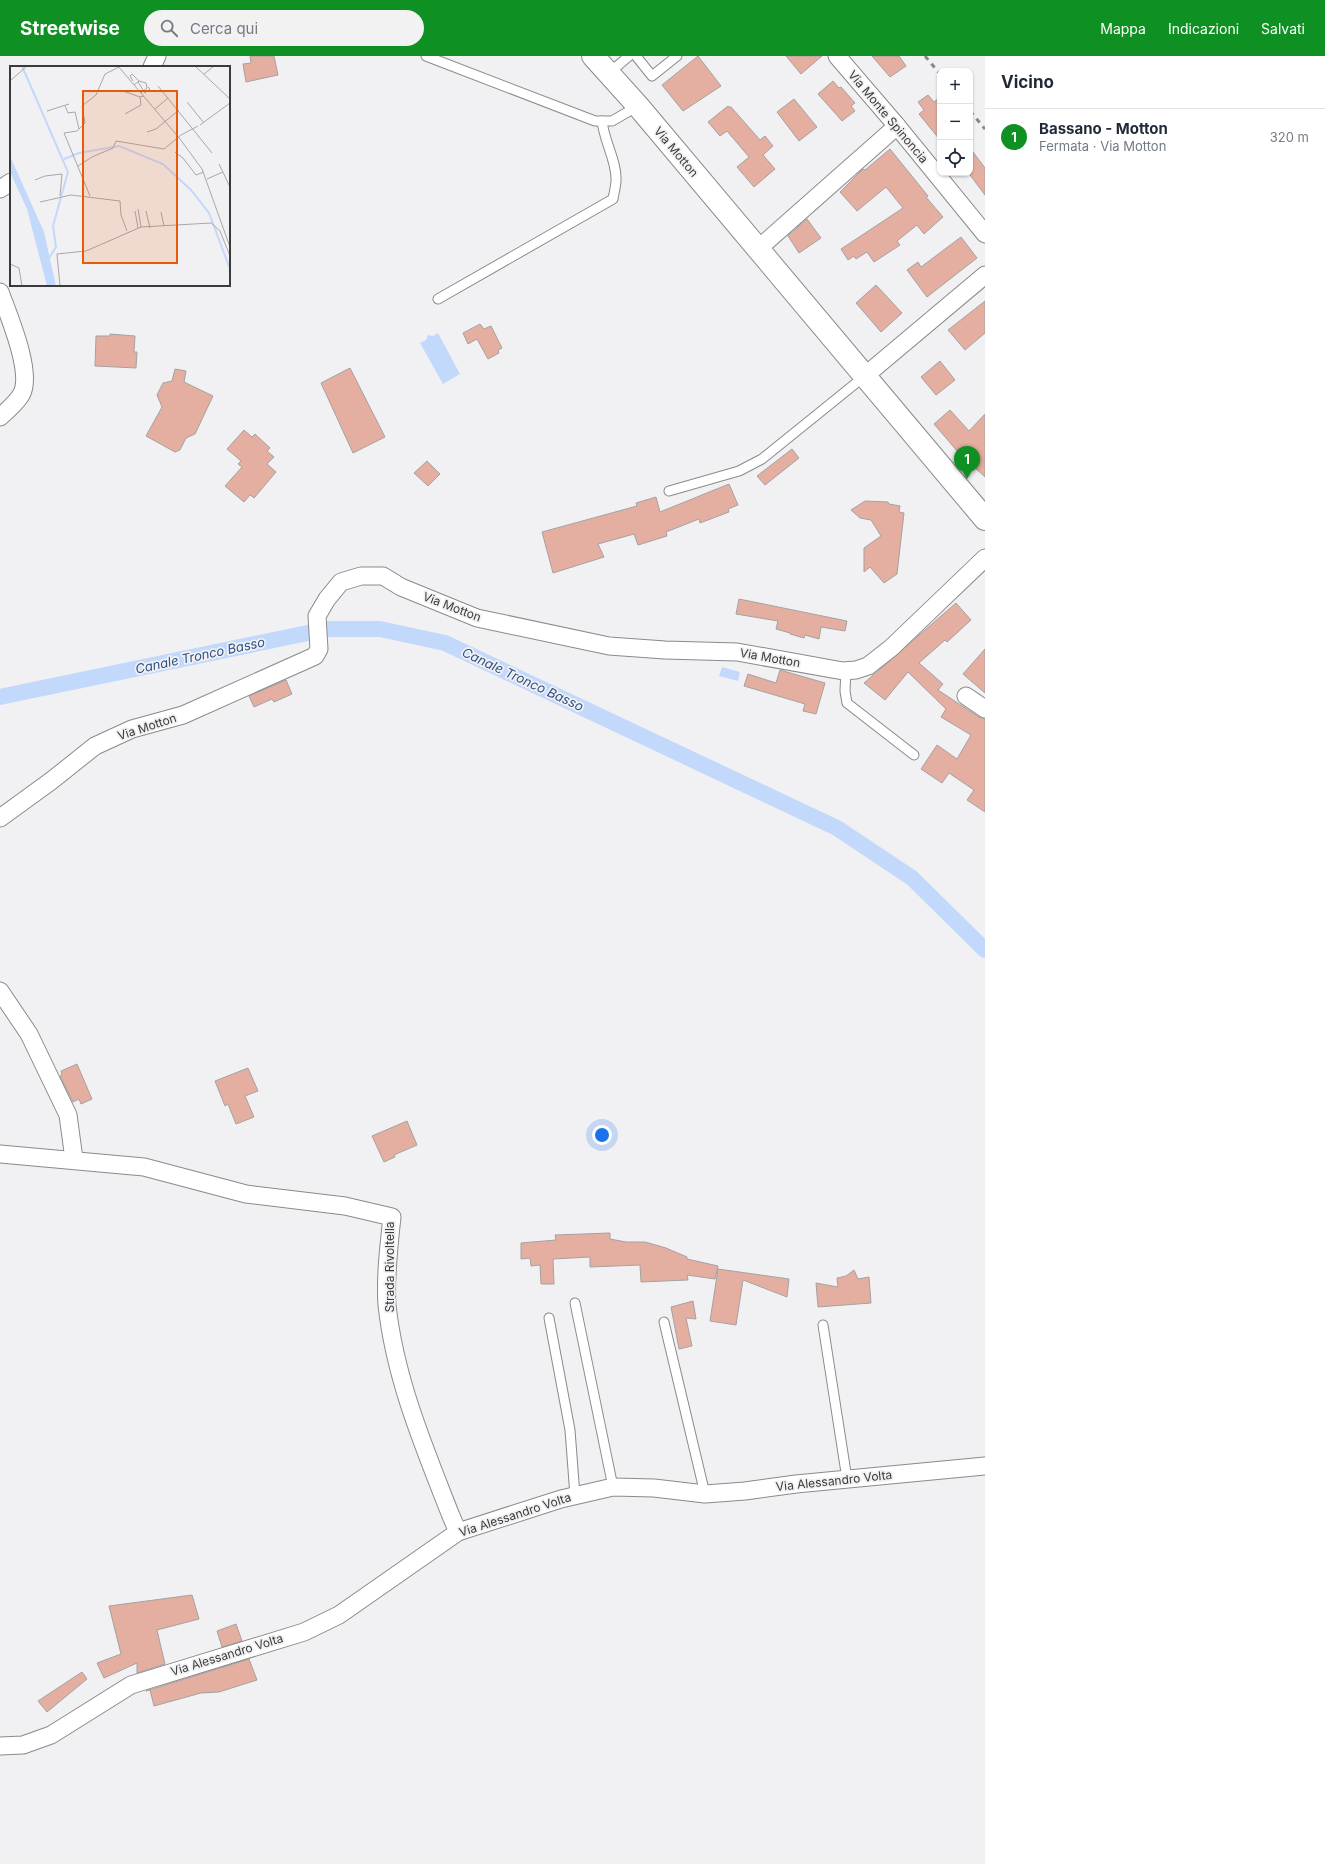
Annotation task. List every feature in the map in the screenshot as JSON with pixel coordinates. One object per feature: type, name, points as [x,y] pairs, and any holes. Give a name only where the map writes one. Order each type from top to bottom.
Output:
[{"type":"main road","name":"Via Motton","points":[[593,56],[638,106],[866,375],[985,519]]},
{"type":"street","points":[[152,66],[157,56]]},
{"type":"street","name":"Via Monte Spinoncia","points":[[836,56],[897,126],[985,234]]},
{"type":"street","points":[[758,249],[897,126]]},
{"type":"street","points":[[0,189],[10,183]]},
{"type":"street","points":[[866,375],[985,275]]},
{"type":"street","points":[[0,292],[19,345],[25,372],[22,394],[0,417]]},
{"type":"street","name":"Via Motton","points":[[0,818],[51,782],[95,746],[132,729],[183,715],[306,661],[314,656],[319,649],[317,616],[327,599],[341,582],[361,576],[382,576],[401,587],[477,618],[609,646],[665,650],[737,652],[846,670],[856,670],[868,666],[891,648],[985,558]]},
{"type":"street","points":[[966,696],[985,709]]},
{"type":"street","points":[[0,991],[30,1034],[68,1115],[74,1160],[0,1154]]},
{"type":"street","name":"Strada Rivoltella","points":[[74,1160],[144,1167],[246,1194],[345,1206],[392,1217],[387,1303],[397,1363],[416,1425],[458,1532]]},
{"type":"street","name":"Via Alessandro Volta","points":[[0,1746],[23,1745],[51,1735],[131,1685],[304,1632],[339,1615],[458,1532],[575,1496],[613,1487],[654,1488],[705,1494],[985,1466]]},
{"type":"lane","points":[[426,56],[595,121],[612,121],[638,106]]},
{"type":"lane","points":[[608,74],[629,56]]},
{"type":"lane","points":[[636,56],[652,76],[677,56]]},
{"type":"lane","points":[[438,298],[613,199],[616,179],[611,155],[603,134],[602,121]]},
{"type":"lane","points":[[669,491],[739,471],[762,459],[866,375]]},
{"type":"lane","points":[[846,670],[845,692],[847,703],[914,755]]},
{"type":"lane","points":[[575,1303],[613,1487]]},
{"type":"lane","points":[[549,1318],[570,1430],[575,1496]]},
{"type":"lane","points":[[664,1322],[705,1494]]},
{"type":"lane","points":[[823,1325],[847,1479]]},
{"type":"water","points":[[438,333],[460,374],[443,384],[420,343],[426,340],[428,335],[433,336]]},
{"type":"water","points":[[722,667],[740,672],[738,681],[719,676]]},
{"type":"building","points":[[250,56],[274,56],[278,75],[246,82],[243,64],[251,63]]},
{"type":"building","points":[[698,56],[721,86],[683,111],[662,85]]},
{"type":"building","points":[[786,56],[822,56],[801,74]]},
{"type":"building","points":[[872,56],[899,56],[906,66],[890,77]]},
{"type":"building","points":[[833,81],[839,88],[841,87],[855,103],[851,106],[855,111],[842,121],[818,94]]},
{"type":"building","points":[[928,95],[934,102],[937,100],[937,136],[919,114],[924,110],[918,102]]},
{"type":"building","points":[[794,99],[817,127],[799,141],[777,112]]},
{"type":"building","points":[[728,106],[731,107],[760,140],[765,136],[773,146],[763,155],[775,169],[754,187],[737,167],[749,157],[727,131],[720,136],[708,122]]},
{"type":"building","points":[[890,149],[943,217],[924,234],[917,225],[897,241],[900,245],[874,262],[867,252],[856,259],[854,256],[848,260],[841,249],[903,208],[886,187],[857,211],[840,192],[863,169],[865,170]]},
{"type":"building","points":[[973,152],[985,168],[985,195],[971,176],[973,176]]},
{"type":"building","points":[[807,219],[821,238],[799,253],[788,236]]},
{"type":"building","points":[[961,237],[977,258],[927,297],[907,270],[918,262],[921,267]]},
{"type":"building","points":[[876,285],[902,313],[881,332],[856,303]]},
{"type":"building","points":[[985,301],[985,333],[965,350],[948,330]]},
{"type":"building","points":[[480,324],[484,329],[491,326],[502,348],[498,350],[499,353],[488,359],[477,339],[468,344],[463,333]]},
{"type":"building","points":[[110,334],[135,336],[134,352],[137,352],[136,368],[95,366],[96,336],[110,336]]},
{"type":"building","points":[[940,361],[955,380],[936,395],[921,377]]},
{"type":"building","points":[[350,368],[385,437],[353,453],[321,383]]},
{"type":"building","points":[[175,369],[186,371],[184,382],[213,396],[195,434],[186,438],[180,450],[175,452],[146,436],[162,407],[157,395],[163,383],[172,381]]},
{"type":"building","points":[[950,410],[969,431],[985,414],[985,477],[958,452],[934,424]]},
{"type":"building","points":[[244,430],[252,437],[255,434],[270,448],[267,451],[274,457],[267,464],[276,472],[254,498],[250,495],[244,502],[225,486],[242,467],[238,464],[241,461],[227,449]]},
{"type":"building","points":[[792,449],[799,458],[765,485],[757,476]]},
{"type":"building","points":[[427,461],[440,474],[428,486],[414,473]]},
{"type":"building","points":[[729,484],[738,505],[728,509],[729,512],[700,523],[699,519],[666,532],[667,536],[638,545],[634,534],[598,544],[604,557],[553,573],[542,532],[637,506],[636,503],[656,497],[660,512]]},
{"type":"building","points":[[865,501],[888,502],[889,504],[900,506],[899,512],[904,513],[897,574],[884,583],[870,567],[864,572],[864,548],[881,536],[871,520],[860,518],[851,510]]},
{"type":"building","points":[[739,599],[847,621],[845,631],[821,627],[819,639],[805,635],[804,638],[790,634],[776,629],[778,621],[736,614]]},
{"type":"building","points":[[956,603],[971,620],[947,642],[945,640],[919,663],[943,684],[938,690],[979,717],[985,719],[985,812],[967,800],[974,790],[949,773],[942,783],[921,769],[937,745],[957,759],[971,735],[941,717],[946,709],[908,672],[885,700],[864,683]]},
{"type":"building","points":[[985,649],[985,693],[963,674]]},
{"type":"building","points":[[780,670],[825,683],[816,714],[803,711],[805,704],[744,686],[748,674],[776,683]]},
{"type":"building","points":[[286,680],[292,694],[274,702],[272,699],[254,707],[249,696]]},
{"type":"building","points":[[77,1064],[92,1099],[81,1104],[79,1099],[73,1102],[60,1076],[62,1075],[61,1071]]},
{"type":"building","points":[[248,1068],[258,1091],[245,1096],[254,1117],[236,1124],[228,1104],[225,1106],[215,1081]]},
{"type":"building","points":[[407,1121],[417,1145],[394,1155],[395,1157],[384,1162],[372,1136]]},
{"type":"building","points":[[610,1233],[610,1239],[626,1242],[645,1242],[666,1248],[687,1257],[687,1259],[718,1266],[715,1279],[687,1275],[688,1280],[641,1282],[640,1265],[590,1267],[590,1257],[553,1259],[554,1284],[541,1284],[540,1265],[531,1266],[530,1258],[521,1259],[521,1243],[556,1240],[555,1235]]},
{"type":"building","points":[[718,1269],[789,1279],[787,1297],[743,1280],[736,1325],[710,1321]]},
{"type":"building","points":[[854,1270],[858,1279],[869,1277],[871,1303],[818,1307],[816,1283],[838,1287],[837,1278],[846,1276]]},
{"type":"building","points":[[693,1301],[696,1319],[686,1318],[692,1346],[679,1349],[671,1307]]},
{"type":"building","points":[[192,1595],[199,1619],[157,1630],[165,1664],[137,1673],[137,1663],[104,1678],[97,1663],[121,1654],[109,1606]]},
{"type":"building","points":[[236,1624],[242,1641],[222,1647],[217,1631]]},
{"type":"building","points":[[249,1659],[257,1680],[219,1692],[201,1693],[154,1706],[150,1690],[146,1691]]},
{"type":"building","points":[[82,1672],[87,1679],[47,1712],[38,1701]]},
{"type":"waterway","name":"Canale Tronco Basso","points":[[0,697],[327,629],[380,629],[445,643],[837,828],[912,878],[985,950]]},
{"type":"railway","points":[[925,56],[937,70]]},
{"type":"railway","points":[[973,115],[985,129]]},
{"type":"place","name":"Bassano - Motton","points":[[967,479]]}]
